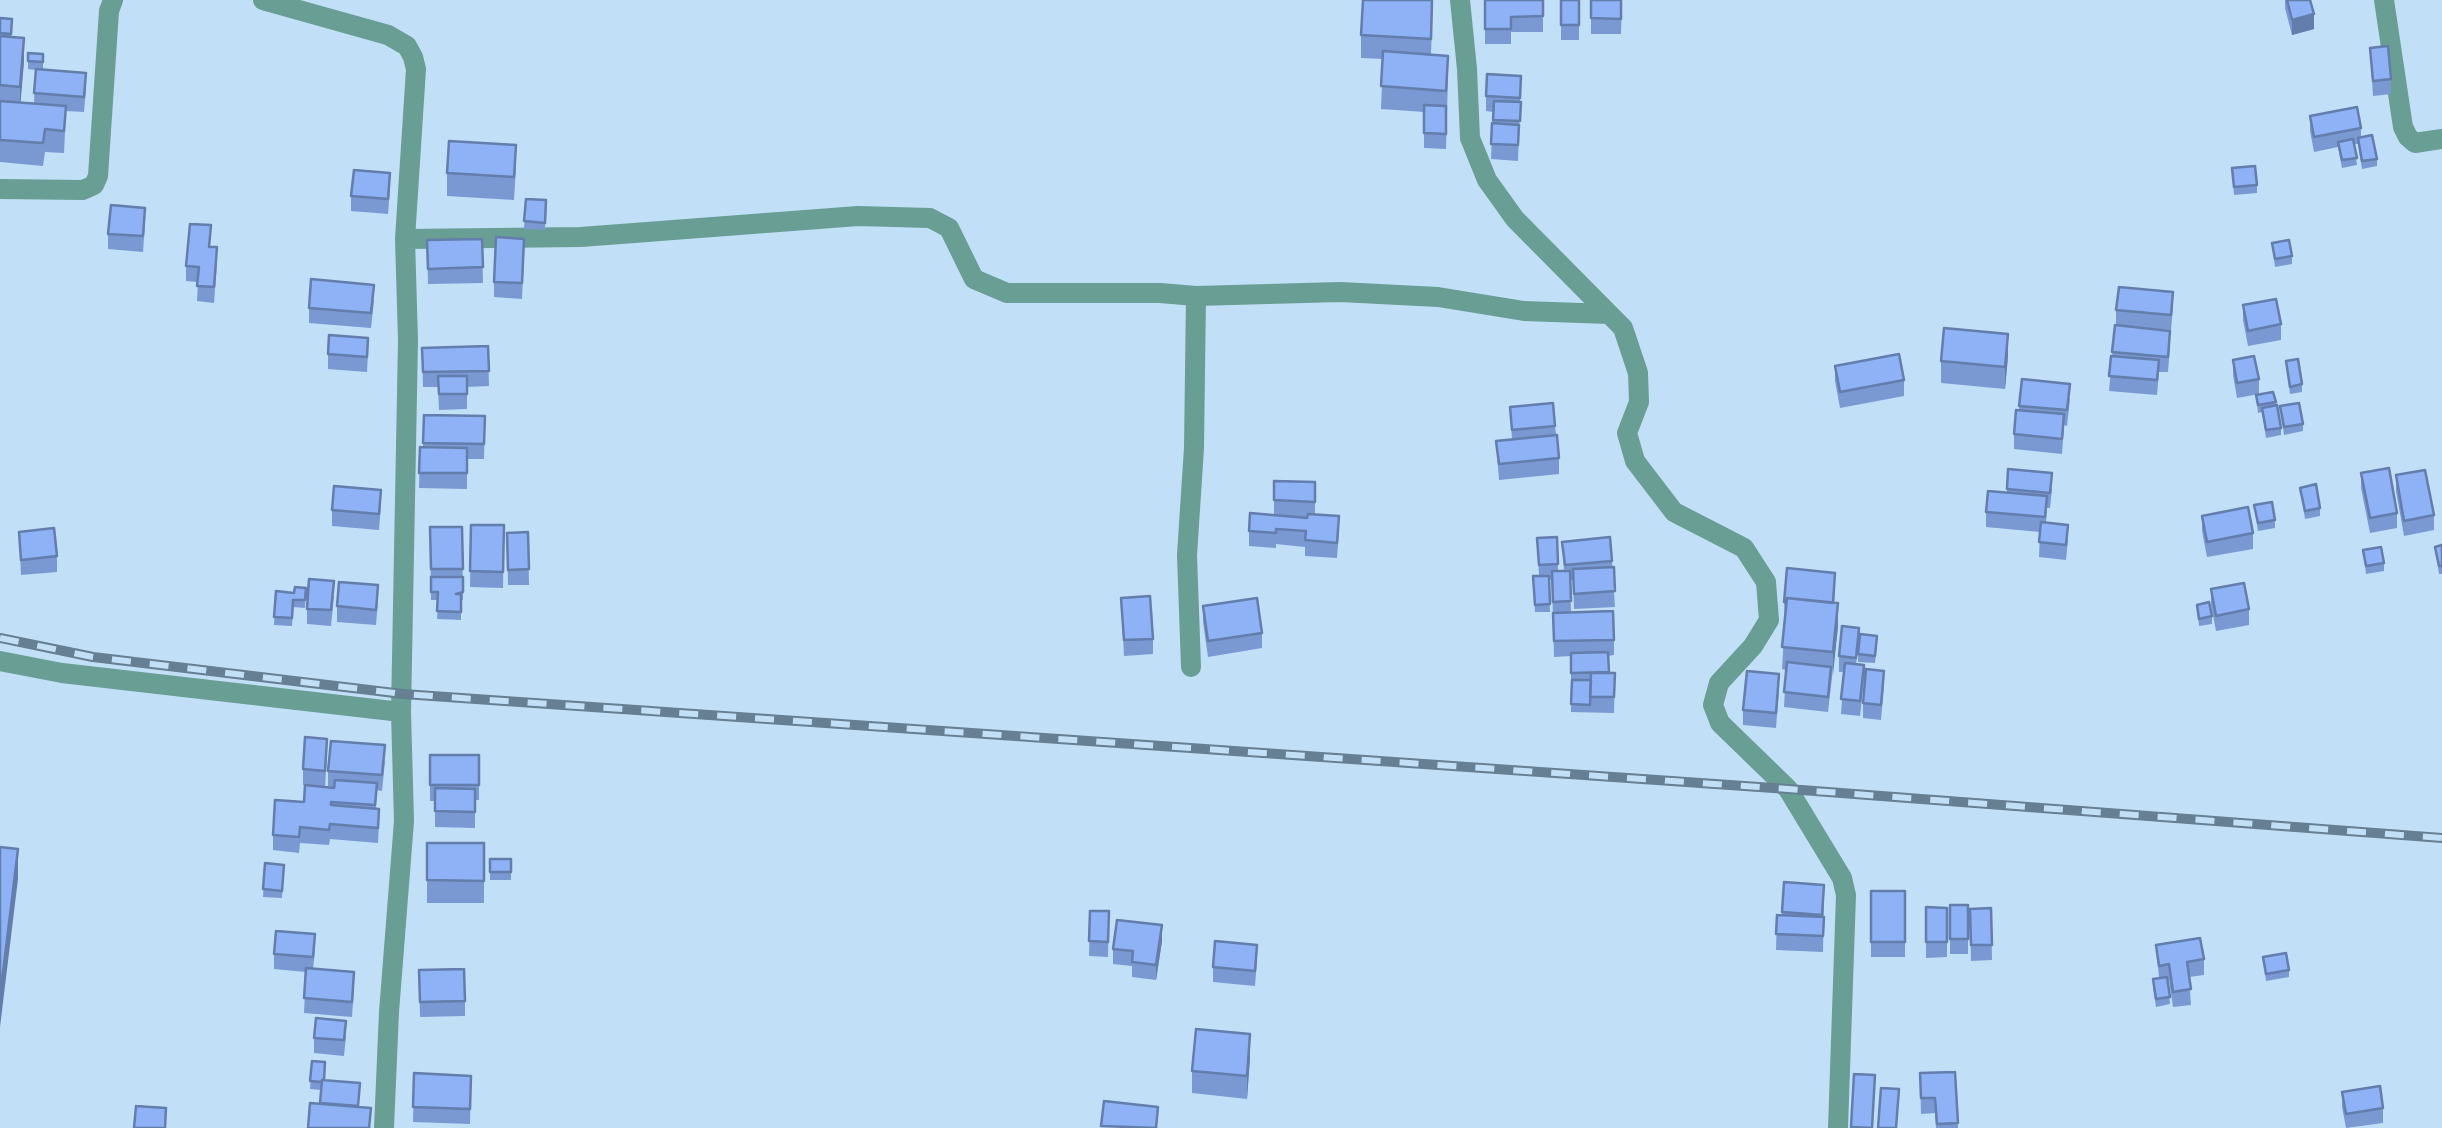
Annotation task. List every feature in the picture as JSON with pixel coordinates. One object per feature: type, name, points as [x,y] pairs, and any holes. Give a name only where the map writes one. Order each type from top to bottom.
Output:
[{"type":"street","points":[[0,190],[83,190],[94,185],[98,176],[109,11],[113,0]]},
{"type":"street","points":[[263,0],[388,36],[407,46],[416,69],[405,238],[408,340],[404,821],[384,1128]]},
{"type":"street","points":[[1460,0],[1470,138],[1487,180],[1515,219],[1624,328],[1638,373],[1639,402],[1627,433],[1635,461],[1674,512],[1744,548],[1766,582],[1769,620],[1719,683],[1713,705],[1720,723],[1788,789],[1842,878],[1846,895],[1838,1128]]},
{"type":"street","points":[[2384,0],[2403,127],[2415,143],[2442,139]]},
{"type":"street","points":[[405,238],[581,238],[858,216],[930,218],[950,228],[974,279],[1006,293],[1160,292],[1196,296],[1340,292],[1438,297],[1524,311],[1608,314]]},
{"type":"street","points":[[1191,667],[1187,555],[1194,448],[1196,296]]},
{"type":"street","points":[[0,660],[62,673],[402,712]]},
{"type":"building","points":[[1363,0],[1432,0],[1431,39],[1361,35]]},
{"type":"building","points":[[1485,0],[1543,0],[1543,16],[1511,17],[1511,29],[1485,29]]},
{"type":"building","points":[[1561,0],[1579,0],[1579,25],[1561,25]]},
{"type":"building","points":[[1591,0],[1621,0],[1621,19],[1591,18]]},
{"type":"building","points":[[2287,0],[2310,0],[2314,14],[2292,20]]},
{"type":"building","points":[[0,18],[12,19],[11,34],[0,33]]},
{"type":"building","points":[[0,36],[24,38],[20,87],[0,85]]},
{"type":"building","points":[[2388,46],[2391,79],[2373,81],[2370,48]]},
{"type":"building","points":[[1383,51],[1448,56],[1446,91],[1381,86]]},
{"type":"building","points":[[28,53],[43,54],[43,62],[28,61]]},
{"type":"building","points":[[36,69],[86,73],[84,97],[34,93]]},
{"type":"building","points":[[1487,74],[1521,76],[1520,98],[1486,96]]},
{"type":"building","points":[[0,101],[66,106],[64,131],[45,129],[43,143],[0,140]]},
{"type":"building","points":[[1494,101],[1521,102],[1520,121],[1493,120]]},
{"type":"building","points":[[1424,105],[1446,106],[1446,134],[1424,133]]},
{"type":"building","points":[[2357,107],[2361,128],[2314,137],[2310,116]]},
{"type":"building","points":[[1492,123],[1519,125],[1518,145],[1491,144]]},
{"type":"building","points":[[2372,135],[2377,159],[2362,161],[2358,138]]},
{"type":"building","points":[[2353,139],[2357,158],[2342,160],[2338,142]]},
{"type":"building","points":[[449,141],[516,145],[514,177],[447,173]]},
{"type":"building","points":[[2255,166],[2257,185],[2234,187],[2232,168]]},
{"type":"building","points":[[354,170],[390,173],[388,199],[351,196]]},
{"type":"building","points":[[526,199],[546,200],[545,223],[524,221]]},
{"type":"building","points":[[111,205],[145,208],[143,236],[108,234]]},
{"type":"building","points":[[190,224],[211,225],[209,247],[217,247],[214,287],[197,286],[199,267],[186,266]]},
{"type":"building","points":[[496,237],[524,239],[522,283],[494,282]]},
{"type":"building","points":[[482,239],[483,267],[428,269],[427,240]]},
{"type":"building","points":[[2289,240],[2292,256],[2275,259],[2272,243]]},
{"type":"building","points":[[311,279],[374,285],[371,313],[309,308]]},
{"type":"building","points":[[2119,287],[2173,292],[2171,315],[2116,310]]},
{"type":"building","points":[[2276,299],[2281,324],[2248,331],[2243,305]]},
{"type":"building","points":[[2115,325],[2170,331],[2168,357],[2112,352]]},
{"type":"building","points":[[1944,328],[2008,334],[2005,367],[1941,361]]},
{"type":"building","points":[[329,335],[368,338],[367,357],[328,354]]},
{"type":"building","points":[[488,346],[489,371],[423,372],[422,348]]},
{"type":"building","points":[[1899,354],[1904,380],[1840,392],[1835,366]]},
{"type":"building","points":[[2111,356],[2159,360],[2157,380],[2109,376]]},
{"type":"building","points":[[2254,356],[2259,379],[2237,383],[2233,360]]},
{"type":"building","points":[[2298,359],[2302,384],[2290,387],[2286,361]]},
{"type":"building","points":[[438,376],[467,376],[467,394],[439,394]]},
{"type":"building","points":[[2022,379],[2070,384],[2067,410],[2019,406]]},
{"type":"building","points":[[2273,392],[2276,402],[2258,405],[2256,395]]},
{"type":"building","points":[[1553,403],[1555,426],[1512,430],[1510,407]]},
{"type":"building","points":[[2299,403],[2303,424],[2284,427],[2280,406]]},
{"type":"building","points":[[2277,405],[2281,428],[2266,430],[2262,408]]},
{"type":"building","points":[[2016,410],[2064,414],[2062,439],[2014,434]]},
{"type":"building","points":[[424,415],[485,416],[484,444],[423,443]]},
{"type":"building","points":[[1557,435],[1559,458],[1499,464],[1496,441]]},
{"type":"building","points":[[420,447],[467,448],[467,473],[419,473]]},
{"type":"building","points":[[2389,468],[2397,513],[2370,518],[2361,473]]},
{"type":"building","points":[[2008,469],[2052,473],[2050,493],[2007,489]]},
{"type":"building","points":[[2425,470],[2434,515],[2404,521],[2396,475]]},
{"type":"building","points":[[1274,481],[1315,482],[1315,502],[1274,500]]},
{"type":"building","points":[[2316,484],[2320,508],[2305,511],[2300,488]]},
{"type":"building","points":[[334,486],[381,490],[379,514],[332,510]]},
{"type":"building","points":[[1988,491],[2047,496],[2045,517],[1986,512]]},
{"type":"building","points":[[2272,502],[2275,520],[2258,523],[2254,505]]},
{"type":"building","points":[[2248,507],[2253,533],[2207,542],[2202,516]]},
{"type":"building","points":[[1250,513],[1307,518],[1308,514],[1339,516],[1337,543],[1305,540],[1306,531],[1249,531]]},
{"type":"building","points":[[2041,522],[2068,525],[2066,545],[2039,542]]},
{"type":"building","points":[[471,525],[504,525],[503,572],[470,571]]},
{"type":"building","points":[[430,527],[462,527],[463,569],[431,569]]},
{"type":"building","points":[[54,528],[57,556],[21,560],[19,532]]},
{"type":"building","points":[[528,532],[529,569],[508,570],[507,533]]},
{"type":"building","points":[[1557,537],[1558,564],[1539,565],[1537,538]]},
{"type":"building","points":[[1610,537],[1612,561],[1565,565],[1562,542]]},
{"type":"building","points":[[2442,545],[2442,566],[2439,566],[2435,547]]},
{"type":"building","points":[[2381,547],[2384,563],[2366,566],[2363,550]]},
{"type":"building","points":[[1614,567],[1615,591],[1574,594],[1573,569]]},
{"type":"building","points":[[1787,568],[1835,573],[1833,603],[1787,598],[1784,602]]},
{"type":"building","points":[[1552,571],[1570,571],[1571,601],[1553,602]]},
{"type":"building","points":[[1533,576],[1549,576],[1550,604],[1535,605]]},
{"type":"building","points":[[431,577],[463,577],[463,592],[456,594],[461,594],[461,612],[437,611],[438,592],[431,592]]},
{"type":"building","points":[[309,579],[334,581],[331,610],[307,609]]},
{"type":"building","points":[[339,582],[378,585],[376,610],[337,606]]},
{"type":"building","points":[[2244,583],[2249,609],[2216,616],[2211,589]]},
{"type":"building","points":[[295,587],[306,588],[305,600],[293,600],[292,618],[274,617],[276,591],[294,593]]},
{"type":"building","points":[[1150,596],[1153,639],[1124,640],[1121,598]]},
{"type":"building","points":[[1257,598],[1262,633],[1208,641],[1203,606]]},
{"type":"building","points":[[1787,598],[1838,603],[1833,652],[1782,647]]},
{"type":"building","points":[[2209,602],[2212,616],[2199,619],[2197,605]]},
{"type":"building","points":[[1613,611],[1614,640],[1554,641],[1553,613]]},
{"type":"building","points":[[1842,626],[1859,628],[1856,658],[1839,656]]},
{"type":"building","points":[[1860,634],[1877,636],[1875,656],[1858,654]]},
{"type":"building","points":[[1608,652],[1609,672],[1571,673],[1571,653]]},
{"type":"building","points":[[1787,662],[1831,667],[1828,697],[1784,692]]},
{"type":"building","points":[[1845,663],[1864,665],[1860,701],[1841,699]]},
{"type":"building","points":[[1866,669],[1884,671],[1881,705],[1863,703]]},
{"type":"building","points":[[1747,671],[1779,674],[1776,713],[1743,710]]},
{"type":"building","points":[[1591,673],[1615,673],[1614,697],[1590,697]]},
{"type":"building","points":[[1572,680],[1591,680],[1590,705],[1571,704]]},
{"type":"building","points":[[305,737],[327,739],[325,771],[303,769]]},
{"type":"building","points":[[331,741],[385,745],[382,775],[328,771]]},
{"type":"building","points":[[430,755],[479,755],[479,785],[430,785]]},
{"type":"building","points":[[335,780],[377,783],[375,805],[331,805],[379,809],[378,828],[330,824],[329,830],[300,827],[299,837],[273,835],[275,800],[304,802],[305,785],[334,788]]},
{"type":"building","points":[[435,788],[475,789],[475,812],[435,811]]},
{"type":"building","points":[[427,843],[484,843],[484,881],[427,880]]},
{"type":"building","points":[[0,847],[18,849],[0,997]]},
{"type":"building","points":[[490,859],[511,859],[511,872],[490,872]]},
{"type":"building","points":[[265,863],[284,865],[282,891],[263,889]]},
{"type":"building","points":[[1784,882],[1824,885],[1822,915],[1782,912]]},
{"type":"building","points":[[1871,891],[1905,891],[1905,942],[1871,942]]},
{"type":"building","points":[[1950,905],[1968,905],[1968,939],[1950,939]]},
{"type":"building","points":[[1926,907],[1947,908],[1947,942],[1926,942]]},
{"type":"building","points":[[1991,908],[1992,945],[1971,945],[1970,909]]},
{"type":"building","points":[[1090,911],[1109,911],[1108,942],[1089,941]]},
{"type":"building","points":[[1777,915],[1824,917],[1823,936],[1776,934]]},
{"type":"building","points":[[1117,920],[1162,925],[1156,965],[1132,962],[1133,951],[1113,949]]},
{"type":"building","points":[[276,931],[315,934],[313,957],[274,954]]},
{"type":"building","points":[[2200,938],[2204,959],[2187,962],[2191,989],[2173,992],[2169,964],[2159,966],[2156,945]]},
{"type":"building","points":[[1215,941],[1257,945],[1255,971],[1213,967]]},
{"type":"building","points":[[2286,953],[2289,970],[2266,974],[2263,957]]},
{"type":"building","points":[[306,968],[354,972],[352,1002],[304,998]]},
{"type":"building","points":[[464,969],[465,1001],[420,1002],[419,970]]},
{"type":"building","points":[[2167,977],[2170,997],[2156,999],[2153,979]]},
{"type":"building","points":[[316,1018],[346,1021],[344,1040],[314,1038]]},
{"type":"building","points":[[1196,1029],[1250,1034],[1247,1076],[1192,1071]]},
{"type":"building","points":[[312,1061],[325,1062],[322,1082],[310,1081]]},
{"type":"building","points":[[1955,1072],[1958,1123],[1937,1124],[1935,1098],[1921,1098],[1920,1073]]},
{"type":"building","points":[[414,1073],[471,1076],[470,1109],[413,1107]]},
{"type":"building","points":[[1854,1074],[1875,1075],[1872,1128],[1851,1127]]},
{"type":"building","points":[[322,1080],[360,1083],[358,1106],[320,1103]]},
{"type":"building","points":[[2380,1086],[2383,1108],[2346,1114],[2342,1092]]},
{"type":"building","points":[[1881,1088],[1899,1089],[1896,1128],[1878,1128]]},
{"type":"building","points":[[1104,1101],[1158,1107],[1156,1128],[1101,1126]]},
{"type":"building","points":[[310,1103],[371,1108],[369,1128],[308,1128]]},
{"type":"building","points":[[136,1106],[166,1108],[165,1128],[134,1128]]},
{"type":"railway","points":[[0,638],[93,657],[403,694],[2442,838]]}]
